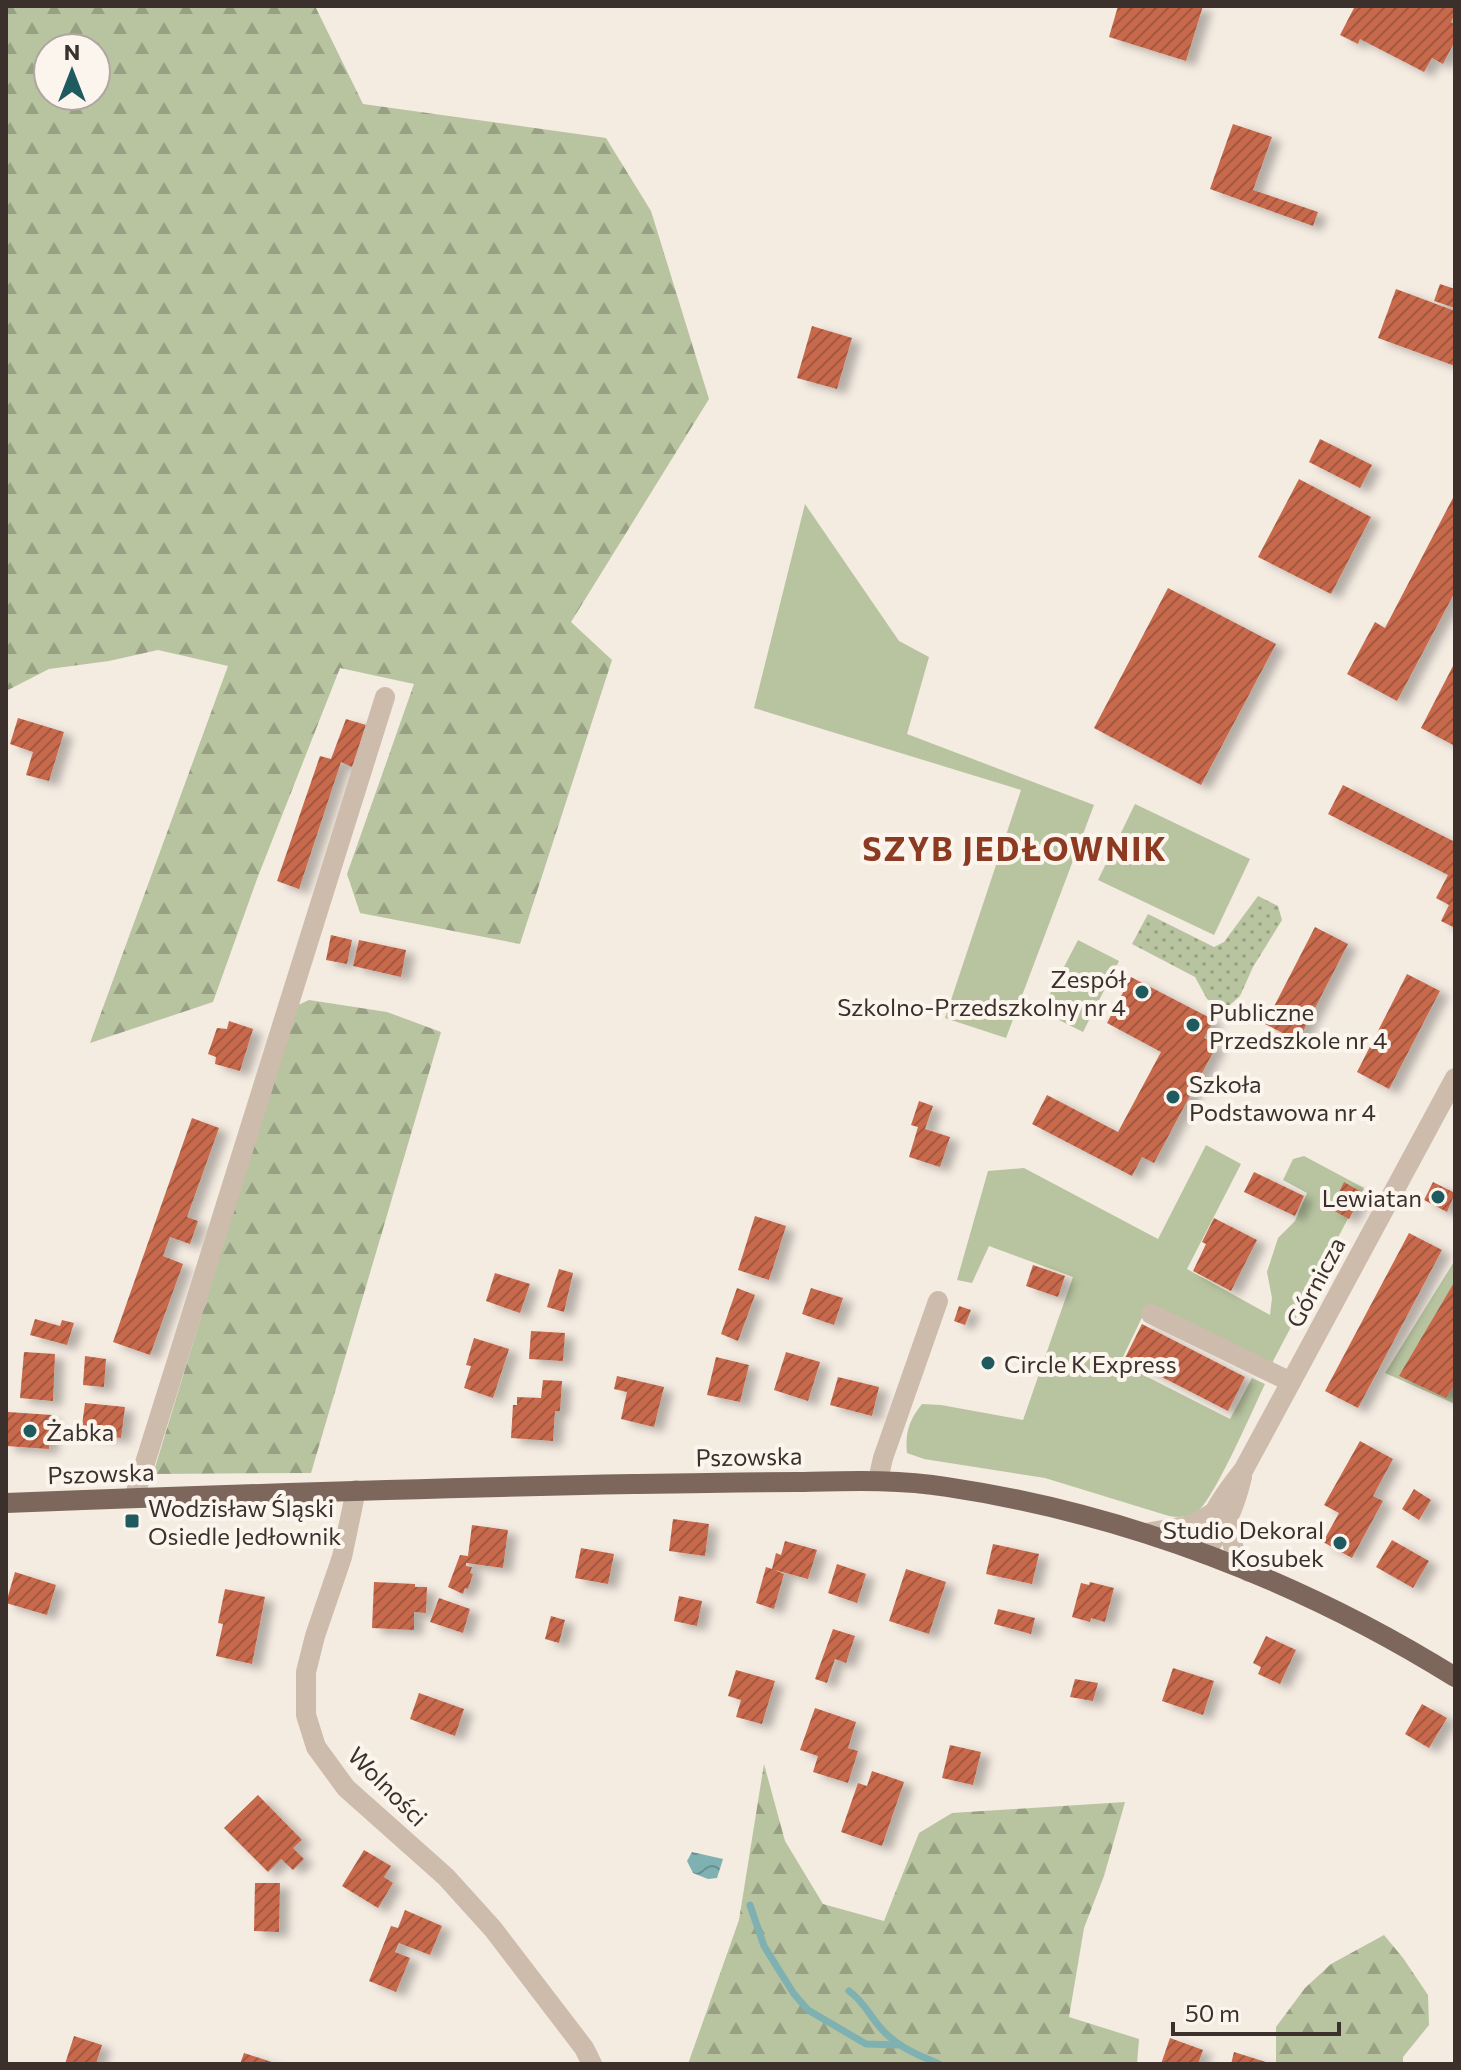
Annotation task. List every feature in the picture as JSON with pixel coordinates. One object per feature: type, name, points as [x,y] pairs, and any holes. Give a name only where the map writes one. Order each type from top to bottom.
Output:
[{"type":"main road","name":"Pszowska","points":[[6,1503],[356,1490],[878,1480],[946,1487],[1057,1507],[1203,1553],[1348,1618],[1455,1677]]},
{"type":"street","points":[[134,1498],[385,697]]},
{"type":"street","name":"Górnicza","points":[[1203,1553],[1206,1527],[1221,1517],[1455,1078]]},
{"type":"street","points":[[878,1480],[938,1301]]},
{"type":"street","points":[[1151,1314],[1291,1382]]},
{"type":"street","name":"Wolności","points":[[356,1490],[342,1557],[306,1672],[306,1715],[316,1747],[346,1788],[446,1877],[493,1929],[584,2048],[592,2064]]},
{"type":"street","points":[[1145,1533],[1221,1517],[1234,1550],[1249,1572]]},
{"type":"green space","points":[[6,6],[315,6],[363,104],[606,138],[651,211],[709,399],[571,622],[612,660],[520,944],[360,913],[347,874],[414,684],[340,668],[257,879],[213,1002],[90,1043],[228,666],[158,650],[109,661],[49,669],[6,691]]},
{"type":"green space","points":[[805,504],[899,641],[929,657],[907,734],[1094,805],[1006,1038],[945,1018],[1021,790],[754,708]]},
{"type":"green space","points":[[1135,804],[1250,859],[1214,935],[1098,880]]},
{"type":"green space","points":[[1258,896],[1278,906],[1282,920],[1253,967],[1240,996],[1224,1010],[1207,999],[1195,977],[1132,944],[1148,914],[1214,947],[1224,942]]},
{"type":"green space","points":[[1078,940],[1119,961],[1083,1032],[1041,1011]]},
{"type":"green space","points":[[309,1000],[387,1012],[441,1032],[311,1473],[153,1474],[296,1006]]},
{"type":"green space","points":[[1206,1145],[1241,1164],[1187,1269],[1270,1315],[1272,1298],[1267,1272],[1278,1238],[1295,1221],[1307,1193],[1283,1180],[1293,1159],[1304,1156],[1364,1188],[1271,1365],[1148,1305],[1120,1363],[1230,1419],[1252,1378],[1265,1384],[1224,1471],[1198,1511],[1192,1515],[1169,1516],[1045,1478],[924,1459],[907,1453],[909,1427],[922,1404],[1023,1420],[1073,1277],[989,1246],[972,1283],[957,1280],[988,1171],[1024,1168],[1158,1239]]},
{"type":"green space","points":[[1455,1260],[1455,1404],[1385,1373]]},
{"type":"green space","points":[[764,1764],[785,1841],[823,1904],[884,1921],[919,1833],[952,1813],[1125,1802],[1104,1876],[1084,1928],[1069,2017],[1139,2039],[1137,2064],[688,2064],[739,1920]]},
{"type":"green space","points":[[1384,1935],[1428,1995],[1429,2025],[1403,2057],[1403,2064],[1276,2064],[1276,2027],[1305,1988],[1331,1964]]},
{"type":"water","points":[[692,1852],[723,1859],[717,1878],[708,1879],[693,1873],[687,1861]]},
{"type":"building","points":[[1118,6],[1203,6],[1186,61],[1109,37]]},
{"type":"building","points":[[1355,6],[1455,6],[1451,22],[1455,25],[1455,41],[1443,64],[1432,58],[1424,72],[1360,39],[1358,44],[1340,35]]},
{"type":"building","points":[[1233,124],[1272,137],[1253,190],[1318,212],[1313,226],[1210,189]]},
{"type":"building","points":[[1440,284],[1455,289],[1455,308],[1434,301]]},
{"type":"building","points":[[1396,289],[1455,311],[1455,366],[1378,338]]},
{"type":"building","points":[[812,326],[852,338],[837,389],[797,378]]},
{"type":"building","points":[[1320,439],[1372,465],[1360,488],[1309,462]]},
{"type":"building","points":[[1299,479],[1371,517],[1331,594],[1258,557]]},
{"type":"building","points":[[1455,494],[1455,592],[1397,701],[1347,674],[1375,622],[1385,628]]},
{"type":"building","points":[[1168,588],[1276,644],[1201,785],[1094,728]]},
{"type":"building","points":[[1453,666],[1455,668],[1455,746],[1421,728]]},
{"type":"building","points":[[18,718],[64,732],[49,781],[26,775],[33,752],[10,744]]},
{"type":"building","points":[[346,719],[366,725],[352,767],[341,762],[299,889],[277,881],[320,756],[331,759]]},
{"type":"building","points":[[1343,785],[1455,842],[1455,928],[1441,921],[1449,905],[1436,898],[1448,875],[1328,814]]},
{"type":"building","points":[[1315,927],[1348,944],[1298,1041],[1265,1024]]},
{"type":"building","points":[[331,935],[352,940],[347,964],[326,960]]},
{"type":"building","points":[[359,940],[406,950],[401,977],[353,966]]},
{"type":"building","points":[[1407,974],[1440,991],[1389,1089],[1357,1072]]},
{"type":"building","points":[[1131,977],[1214,1020],[1204,1038],[1217,1045],[1154,1163],[1142,1157],[1132,1176],[1032,1124],[1047,1095],[1118,1132],[1161,1052],[1107,1023]]},
{"type":"building","points":[[229,1021],[253,1029],[240,1071],[215,1064],[216,1057],[208,1054],[217,1028],[227,1029]]},
{"type":"building","points":[[919,1101],[933,1106],[925,1129],[950,1137],[940,1167],[909,1157],[918,1127],[911,1125]]},
{"type":"building","points":[[192,1118],[219,1128],[187,1217],[198,1221],[190,1244],[170,1237],[163,1256],[183,1264],[150,1355],[113,1342]]},
{"type":"building","points":[[1254,1172],[1304,1196],[1295,1216],[1244,1192]]},
{"type":"building","points":[[1344,1182],[1363,1193],[1349,1219],[1331,1209]]},
{"type":"building","points":[[1433,1182],[1455,1193],[1447,1212],[1424,1200]]},
{"type":"building","points":[[755,1216],[786,1226],[769,1280],[738,1270]]},
{"type":"building","points":[[1214,1218],[1257,1240],[1231,1291],[1193,1271]]},
{"type":"building","points":[[1409,1233],[1442,1250],[1358,1408],[1325,1391]]},
{"type":"building","points":[[1033,1265],[1065,1276],[1058,1297],[1026,1286]]},
{"type":"building","points":[[559,1269],[573,1273],[564,1312],[547,1307]]},
{"type":"building","points":[[495,1273],[530,1284],[520,1313],[486,1301]]},
{"type":"building","points":[[1455,1281],[1455,1384],[1446,1398],[1399,1376]]},
{"type":"building","points":[[737,1288],[755,1295],[738,1341],[721,1334]]},
{"type":"building","points":[[811,1288],[843,1298],[834,1325],[802,1314]]},
{"type":"building","points":[[959,1306],[971,1310],[965,1325],[954,1321]]},
{"type":"building","points":[[35,1319],[60,1326],[62,1320],[74,1323],[67,1345],[30,1335]]},
{"type":"building","points":[[1142,1324],[1245,1377],[1228,1411],[1125,1358]]},
{"type":"building","points":[[531,1331],[565,1333],[563,1361],[529,1359]]},
{"type":"building","points":[[474,1338],[509,1349],[493,1398],[464,1388],[471,1366],[466,1365]]},
{"type":"building","points":[[24,1352],[55,1354],[53,1401],[20,1398]]},
{"type":"building","points":[[786,1352],[820,1362],[808,1401],[774,1390]]},
{"type":"building","points":[[85,1356],[106,1359],[104,1387],[83,1385]]},
{"type":"building","points":[[716,1357],[749,1365],[740,1402],[707,1395]]},
{"type":"building","points":[[617,1376],[664,1387],[654,1427],[621,1419],[627,1392],[614,1389]]},
{"type":"building","points":[[838,1377],[879,1387],[872,1416],[830,1405]]},
{"type":"building","points":[[543,1380],[562,1381],[560,1411],[555,1411],[553,1441],[511,1438],[513,1405],[517,1405],[517,1397],[541,1398]]},
{"type":"building","points":[[85,1403],[125,1407],[121,1438],[81,1433]]},
{"type":"building","points":[[8,1412],[52,1415],[49,1449],[6,1446]]},
{"type":"building","points":[[1360,1441],[1393,1459],[1373,1496],[1383,1501],[1352,1558],[1323,1542],[1339,1513],[1324,1505]]},
{"type":"building","points":[[1414,1489],[1431,1500],[1419,1520],[1402,1509]]},
{"type":"building","points":[[673,1519],[709,1524],[705,1556],[669,1551]]},
{"type":"building","points":[[472,1525],[508,1530],[503,1568],[466,1563],[466,1566],[472,1567],[470,1573],[473,1574],[463,1594],[448,1587],[460,1555],[468,1556]]},
{"type":"building","points":[[1392,1540],[1429,1561],[1413,1588],[1376,1567]]},
{"type":"building","points":[[785,1541],[817,1550],[808,1579],[775,1570],[784,1574],[774,1609],[756,1603],[766,1567],[772,1569],[776,1553],[781,1555]]},
{"type":"building","points":[[993,1544],[1039,1554],[1032,1584],[986,1574]]},
{"type":"building","points":[[581,1548],[614,1554],[608,1584],[575,1578]]},
{"type":"building","points":[[837,1564],[866,1574],[857,1603],[828,1593]]},
{"type":"building","points":[[906,1569],[946,1582],[929,1634],[889,1621]]},
{"type":"building","points":[[15,1572],[56,1585],[47,1615],[6,1603]]},
{"type":"building","points":[[374,1582],[427,1587],[426,1613],[414,1612],[414,1630],[372,1628]]},
{"type":"building","points":[[1090,1582],[1114,1588],[1105,1622],[1072,1617],[1081,1583],[1089,1585]]},
{"type":"building","points":[[225,1589],[265,1597],[252,1664],[216,1656],[223,1624],[218,1623]]},
{"type":"building","points":[[679,1596],[702,1601],[697,1626],[674,1621]]},
{"type":"building","points":[[439,1598],[470,1609],[463,1633],[430,1622]]},
{"type":"building","points":[[998,1609],[1035,1618],[1031,1634],[994,1624]]},
{"type":"building","points":[[551,1616],[565,1620],[559,1643],[545,1639]]},
{"type":"building","points":[[833,1629],[855,1636],[846,1663],[835,1659],[827,1683],[815,1679]]},
{"type":"building","points":[[1266,1636],[1296,1650],[1280,1684],[1258,1674],[1261,1667],[1253,1663]]},
{"type":"building","points":[[1173,1668],[1214,1681],[1203,1715],[1162,1701]]},
{"type":"building","points":[[736,1670],[775,1681],[762,1724],[736,1717],[741,1700],[728,1696]]},
{"type":"building","points":[[1075,1679],[1098,1683],[1093,1701],[1070,1697]]},
{"type":"building","points":[[419,1693],[464,1709],[455,1736],[410,1719]]},
{"type":"building","points":[[1422,1704],[1447,1718],[1429,1748],[1405,1734]]},
{"type":"building","points":[[815,1708],[856,1722],[848,1748],[858,1751],[848,1783],[813,1772],[818,1756],[800,1750]]},
{"type":"building","points":[[950,1745],[981,1752],[973,1785],[942,1778]]},
{"type":"building","points":[[872,1771],[904,1782],[882,1846],[841,1832],[858,1783],[867,1786]]},
{"type":"building","points":[[258,1795],[302,1840],[293,1848],[304,1859],[293,1870],[281,1859],[268,1872],[224,1828]]},
{"type":"building","points":[[364,1850],[391,1866],[384,1877],[393,1883],[378,1908],[342,1886]]},
{"type":"building","points":[[255,1883],[280,1883],[279,1932],[254,1931]]},
{"type":"building","points":[[405,1910],[442,1926],[430,1955],[399,1943],[395,1952],[410,1958],[396,1992],[369,1981],[391,1926],[398,1928]]},
{"type":"building","points":[[74,2036],[102,2045],[96,2064],[65,2064]]},
{"type":"building","points":[[1170,2038],[1203,2050],[1198,2064],[1161,2064]]},
{"type":"building","points":[[1234,2052],[1269,2063],[1269,2064],[1231,2064]]},
{"type":"building","points":[[244,2053],[275,2063],[275,2064],[240,2064]]},
{"type":"waterway","points":[[750,1905],[764,1946],[794,1994],[808,2010],[866,2044],[898,2045]]},
{"type":"waterway","points":[[849,1991],[892,2039],[939,2064]]},
{"type":"place","name":"Zespół Szkolno-Przedszkolny nr 4","points":[[1142,992]]},
{"type":"place","name":"Publiczne Przedszkole nr 4","points":[[1193,1025]]},
{"type":"place","name":"Szkoła Podstawowa nr 4","points":[[1173,1097]]},
{"type":"place","name":"Lewiatan","points":[[1438,1197]]},
{"type":"place","name":"Circle K Express","points":[[988,1363]]},
{"type":"place","name":"Żabka","points":[[30,1431]]},
{"type":"place","name":"Wodzisław Śląski Osiedle Jedłownik","points":[[132,1521]]},
{"type":"place","name":"Studio Dekoral Kosubek","points":[[1340,1543]]},
{"type":"district","name":"SZYB JEDŁOWNIK","points":[[1015,848]]}]
